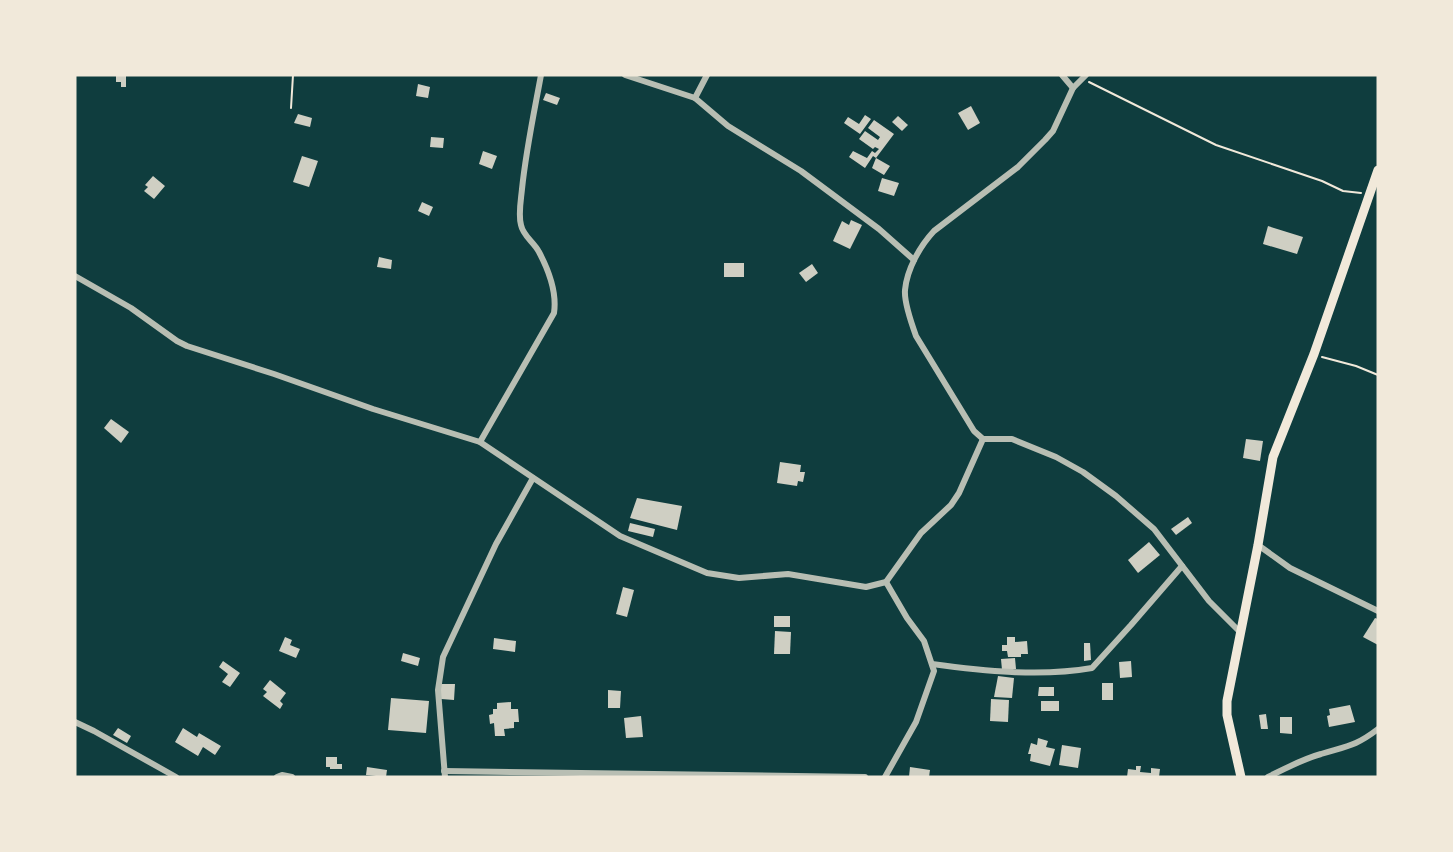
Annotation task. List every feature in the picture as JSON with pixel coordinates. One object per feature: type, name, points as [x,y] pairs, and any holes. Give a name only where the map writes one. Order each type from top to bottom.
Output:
[{"type":"main road","points":[[1241,777],[1227,715],[1227,701],[1273,457],[1314,354],[1378,170]]},
{"type":"street","points":[[480,442],[554,313],[556,302],[538,251],[520,225],[525,161],[541,75]]},
{"type":"street","points":[[625,75],[695,98],[728,126],[801,171],[879,229],[914,260]]},
{"type":"street","points":[[695,98],[707,75]]},
{"type":"street","points":[[1062,75],[1073,88]]},
{"type":"street","points":[[1084,77],[1073,88],[1053,131],[1045,140],[1018,166],[923,242],[914,260],[904,291],[916,336],[970,426],[983,439],[1012,439],[1056,457],[1083,472],[1145,519],[1209,602],[1239,632]]},
{"type":"street","points":[[75,276],[131,308],[187,346],[480,442],[620,536],[716,575],[739,578],[788,574],[866,587],[886,582],[921,533],[951,506],[983,439]]},
{"type":"street","points":[[533,478],[496,544],[443,657],[438,690],[444,774],[865,777]]},
{"type":"street","points":[[1258,545],[1290,568],[1378,611]]},
{"type":"street","points":[[932,664],[980,671],[1016,672],[1092,668],[1182,566]]},
{"type":"street","points":[[885,777],[916,722],[934,671],[924,641],[907,618],[886,582]]},
{"type":"street","points":[[75,722],[176,777]]},
{"type":"street","points":[[1268,777],[1308,759],[1349,747],[1378,729]]},
{"type":"street","points":[[277,777],[292,777]]},
{"type":"path","points":[[291,108],[293,75]]},
{"type":"path","points":[[1084,77],[1216,145],[1322,181],[1343,191],[1370,192]]},
{"type":"path","points":[[1314,354],[1378,375]]},
{"type":"building","points":[[116,75],[126,75],[126,87],[121,87],[121,82],[116,82]]},
{"type":"building","points":[[418,84],[430,87],[428,98],[416,96]]},
{"type":"building","points":[[546,93],[560,98],[557,105],[543,100]]},
{"type":"building","points":[[971,106],[980,123],[968,130],[958,113]]},
{"type":"building","points":[[298,114],[312,118],[310,127],[294,123]]},
{"type":"building","points":[[865,115],[871,119],[860,134],[844,123],[848,117],[859,124]]},
{"type":"building","points":[[898,116],[908,125],[902,131],[892,122]]},
{"type":"building","points":[[874,120],[894,134],[876,158],[873,156],[865,168],[849,157],[853,151],[867,158],[872,151],[875,153],[879,149],[875,147],[873,149],[859,139],[865,131],[878,140],[880,137],[868,128]]},
{"type":"building","points":[[431,137],[444,138],[443,148],[430,147]]},
{"type":"building","points":[[483,151],[497,156],[492,169],[479,164]]},
{"type":"building","points":[[302,156],[318,161],[309,187],[293,182]]},
{"type":"building","points":[[876,158],[890,166],[884,175],[872,168]]},
{"type":"building","points":[[153,176],[165,186],[154,199],[144,191],[148,187],[145,185]]},
{"type":"building","points":[[882,178],[899,183],[894,196],[878,191]]},
{"type":"building","points":[[422,202],[433,207],[429,216],[418,211]]},
{"type":"building","points":[[851,220],[862,225],[850,249],[833,241],[842,221],[849,225]]},
{"type":"building","points":[[1268,226],[1303,237],[1297,254],[1263,244]]},
{"type":"building","points":[[379,257],[392,260],[391,269],[377,267]]},
{"type":"building","points":[[724,263],[744,263],[744,277],[724,277]]},
{"type":"building","points":[[812,264],[818,273],[806,282],[799,273]]},
{"type":"building","points":[[111,419],[129,432],[121,443],[104,428]]},
{"type":"building","points":[[1246,439],[1263,441],[1260,461],[1243,458]]},
{"type":"building","points":[[780,462],[801,465],[800,472],[805,472],[803,482],[798,481],[797,486],[777,483]]},
{"type":"building","points":[[637,498],[682,506],[677,530],[630,518]]},
{"type":"building","points":[[1188,517],[1192,523],[1176,535],[1171,529]]},
{"type":"building","points":[[630,523],[655,529],[653,537],[628,531]]},
{"type":"building","points":[[1149,542],[1160,555],[1138,573],[1128,560]]},
{"type":"building","points":[[623,587],[634,590],[627,617],[616,614]]},
{"type":"building","points":[[774,616],[790,616],[790,627],[774,627]]},
{"type":"building","points":[[1375,618],[1378,619],[1378,645],[1363,637]]},
{"type":"building","points":[[775,631],[791,632],[790,654],[774,654]]},
{"type":"building","points":[[285,637],[292,640],[290,645],[300,649],[296,658],[279,651]]},
{"type":"building","points":[[1007,637],[1015,637],[1015,642],[1027,641],[1028,654],[1021,654],[1021,657],[1008,657],[1007,651],[1002,651],[1002,645],[1007,645]]},
{"type":"building","points":[[494,638],[516,641],[515,652],[493,649]]},
{"type":"building","points":[[1084,643],[1090,643],[1091,660],[1084,661]]},
{"type":"building","points":[[403,653],[420,658],[418,666],[401,661]]},
{"type":"building","points":[[1015,658],[1016,669],[1002,670],[1001,659]]},
{"type":"building","points":[[223,661],[240,673],[230,687],[222,682],[228,674],[219,667]]},
{"type":"building","points":[[1131,661],[1132,677],[1120,678],[1119,662]]},
{"type":"building","points":[[998,676],[1014,678],[1012,698],[994,697]]},
{"type":"building","points":[[270,680],[286,693],[280,701],[283,704],[280,709],[263,696],[267,692],[263,689]]},
{"type":"building","points":[[1102,683],[1113,683],[1113,700],[1102,700]]},
{"type":"building","points":[[441,684],[455,684],[454,700],[441,699]]},
{"type":"building","points":[[1039,687],[1054,687],[1054,696],[1038,696]]},
{"type":"building","points":[[608,690],[621,691],[620,708],[608,708]]},
{"type":"building","points":[[391,698],[429,701],[426,733],[388,730]]},
{"type":"building","points":[[991,699],[1009,700],[1008,722],[990,721]]},
{"type":"building","points":[[1041,701],[1059,701],[1059,711],[1041,711]]},
{"type":"building","points":[[511,702],[511,709],[518,709],[519,722],[514,722],[514,728],[504,729],[505,736],[495,736],[494,723],[490,724],[489,715],[493,714],[493,709],[497,709],[497,703]]},
{"type":"building","points":[[1350,705],[1355,722],[1329,727],[1327,716],[1330,715],[1329,709]]},
{"type":"building","points":[[1266,714],[1268,729],[1261,729],[1259,715]]},
{"type":"building","points":[[641,716],[643,737],[626,738],[624,718]]},
{"type":"building","points":[[1280,717],[1292,717],[1292,734],[1280,733]]},
{"type":"building","points":[[118,728],[131,736],[127,743],[113,735]]},
{"type":"building","points":[[183,728],[197,737],[199,733],[221,746],[215,755],[203,747],[198,756],[175,742]]},
{"type":"building","points":[[1038,738],[1048,741],[1046,747],[1055,749],[1050,766],[1030,761],[1031,754],[1028,754],[1031,743],[1037,745]]},
{"type":"building","points":[[1062,745],[1081,748],[1078,768],[1059,765]]},
{"type":"building","points":[[326,757],[337,757],[337,764],[342,764],[342,769],[326,767]]},
{"type":"building","points":[[1136,766],[1141,766],[1140,772],[1151,773],[1151,768],[1160,769],[1159,777],[1127,777],[1128,769],[1136,770]]},
{"type":"building","points":[[367,767],[387,770],[386,777],[366,775]]},
{"type":"building","points":[[910,767],[930,770],[929,777],[909,777]]}]
